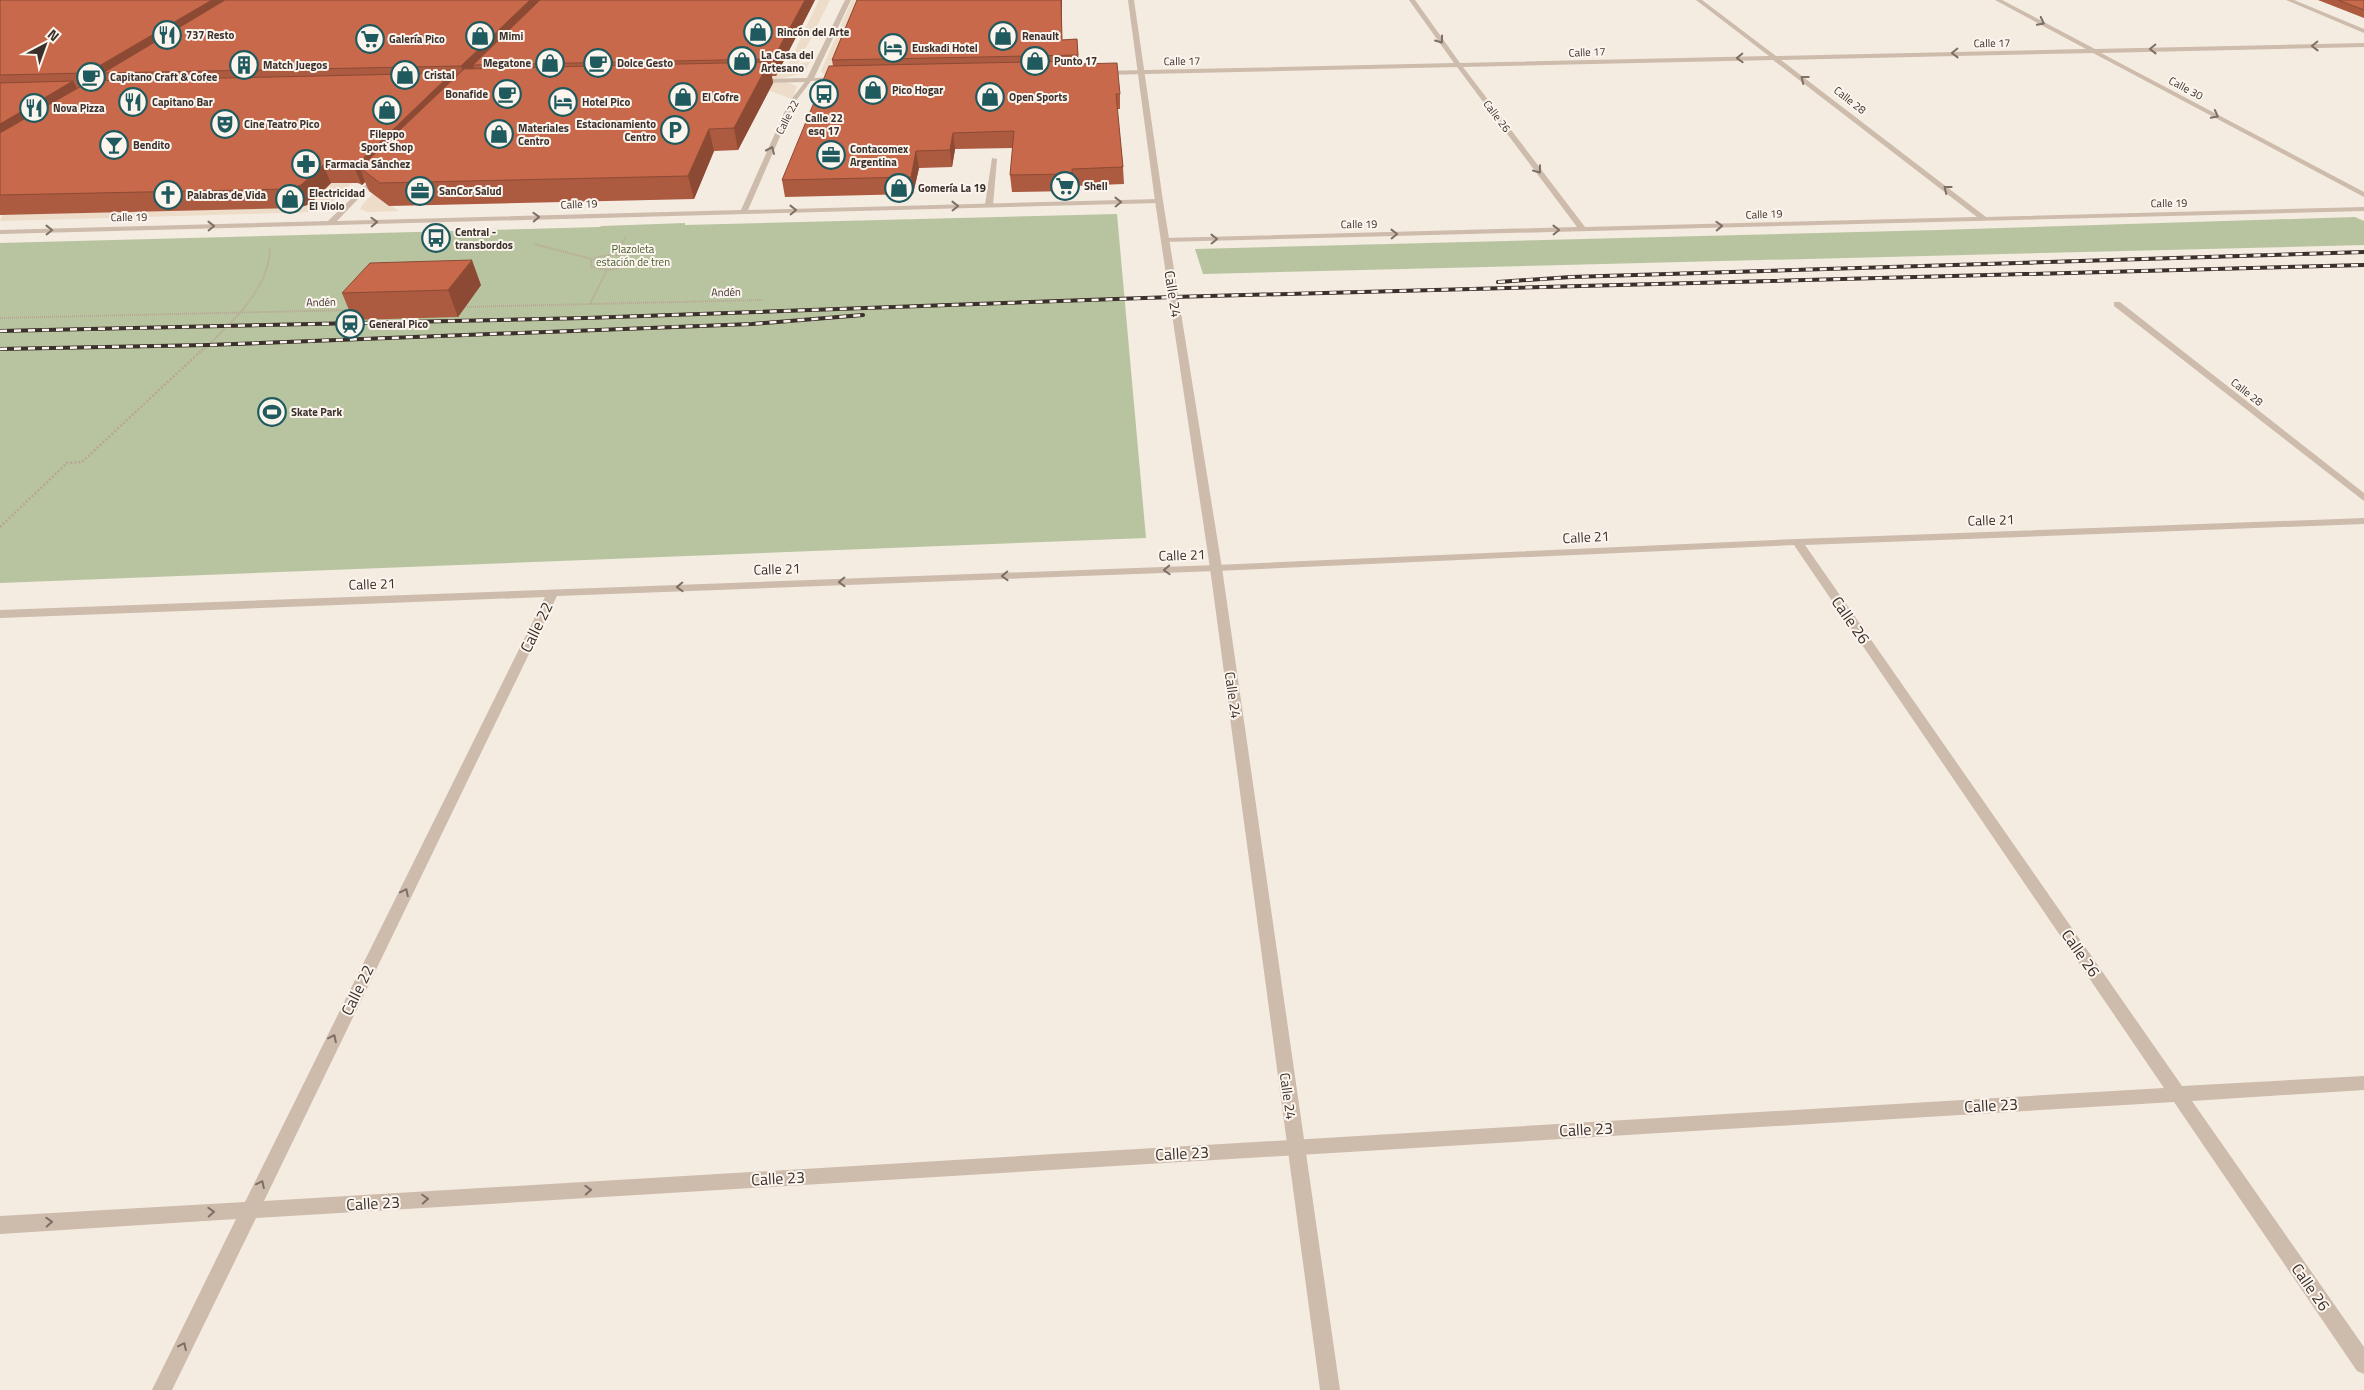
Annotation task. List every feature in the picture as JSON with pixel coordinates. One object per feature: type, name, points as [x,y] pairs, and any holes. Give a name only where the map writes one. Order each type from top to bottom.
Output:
[{"type":"street","name":"Calle 22","points":[[744,211],[792,102],[810,79],[848,0]]},
{"type":"street","name":"Calle 24","points":[[1132,0],[1158,201],[1216,568],[1330,1390]]},
{"type":"street","name":"Calle 26","points":[[1412,0],[1459,66],[1583,230]]},
{"type":"street","name":"Calle 28","points":[[1699,0],[1776,57],[1985,219]]},
{"type":"street","name":"Calle 30","points":[[1998,0],[2364,195]]},
{"type":"street","points":[[2289,0],[2364,31]]},
{"type":"street","name":"Calle 17","points":[[1092,73],[2364,45]]},
{"type":"street","points":[[752,81],[849,78]]},
{"type":"street","points":[[990,205],[994,159]]},
{"type":"street","points":[[330,223],[385,169]]},
{"type":"street","name":"Calle 19","points":[[0,232],[1158,201]]},
{"type":"street","name":"Calle 19","points":[[1165,240],[2364,209]]},
{"type":"street","name":"Calle 28","points":[[2117,304],[2364,498]]},
{"type":"street","name":"Calle 21","points":[[0,614],[1216,568],[1797,542],[2364,521]]},
{"type":"street","name":"Calle 26","points":[[1797,542],[2364,1364]]},
{"type":"street","name":"Calle 22","points":[[162,1390],[248,1210],[553,592]]},
{"type":"street","name":"Calle 23","points":[[0,1225],[2364,1083]]},
{"type":"path","points":[[0,527],[67,463],[82,462],[240,312],[270,262],[271,250],[262,233],[270,225]]},
{"type":"path","points":[[534,244],[592,260],[609,254],[618,254],[625,257],[628,262]]},
{"type":"path","points":[[592,260],[591,266],[607,270],[619,268],[628,262],[668,261]]},
{"type":"path","points":[[590,304],[607,270]]},
{"type":"path","name":"Andén","points":[[454,308],[763,300]]},
{"type":"path","name":"Andén","points":[[0,318],[357,310]]},
{"type":"green space","name":"Plazoleta estación de tren","points":[[1117,214],[1146,538],[0,583],[0,243],[685,223],[685,225]]},
{"type":"green space","points":[[2355,217],[2364,221],[2364,245],[1203,274],[1195,249],[1938,230]]},
{"type":"shaded area","points":[[819,0],[830,0],[798,64],[810,62],[804,73],[782,78],[674,79],[787,67]]},
{"type":"shaded area","points":[[852,0],[866,0],[829,76],[824,75],[821,71]]},
{"type":"shaded area","points":[[786,82],[797,86],[792,99],[757,86],[381,199],[399,211],[368,212],[360,209],[471,94],[479,90]]},
{"type":"shaded area","points":[[394,122],[371,164],[328,206],[314,212],[0,221],[2,215],[298,208],[310,204]]},
{"type":"building","points":[[0,0],[212,0],[87,73],[0,75]]},
{"type":"building","points":[[225,0],[530,0],[461,66],[103,73]]},
{"type":"building","points":[[540,0],[805,0],[773,59],[473,65]]},
{"type":"building","points":[[857,0],[1061,0],[1062,40],[1077,39],[1078,55],[832,60]]},
{"type":"building","points":[[2338,0],[2364,0],[2364,10]]},
{"type":"building","points":[[1078,61],[1079,64],[1117,63],[1120,94],[1116,94],[1123,167],[1072,169],[1072,174],[1010,175],[1014,131],[953,133],[950,150],[916,151],[911,177],[782,180],[829,66]]},
{"type":"building","points":[[769,62],[734,128],[709,129],[688,176],[380,183],[360,168],[464,69]]},
{"type":"building","points":[[452,73],[354,167],[350,164],[323,165],[301,185],[289,189],[0,195],[0,133],[90,81]]},
{"type":"building","points":[[73,81],[0,124],[0,83]]},
{"type":"building","points":[[472,260],[448,290],[342,293],[370,263]]},
{"type":"railway","points":[[1498,282],[1571,277],[2364,252]]},
{"type":"railway","points":[[0,331],[586,318],[1173,297],[2364,265]]},
{"type":"railway","points":[[0,349],[208,345],[752,324],[863,315]]},
{"type":"place","name":"Rincón del Arte","points":[[758,32]]},
{"type":"place","name":"737 Resto","points":[[167,35]]},
{"type":"place","name":"Mimi","points":[[480,36]]},
{"type":"place","name":"Renault","points":[[1003,36]]},
{"type":"place","name":"Galería Pico","points":[[370,39]]},
{"type":"place","name":"Euskadi Hotel","points":[[893,48]]},
{"type":"place","name":"La Casa del Artesano","points":[[742,61]]},
{"type":"place","name":"Punto 17","points":[[1035,61]]},
{"type":"place","name":"Megatone","points":[[550,63]]},
{"type":"place","name":"Dolce Gesto","points":[[598,63]]},
{"type":"place","name":"Match Juegos","points":[[244,65]]},
{"type":"place","name":"Cristal","points":[[405,75]]},
{"type":"place","name":"Capitano Craft & Cofee","points":[[91,77]]},
{"type":"place","name":"Pico Hogar","points":[[873,90]]},
{"type":"place","name":"Bonafide","points":[[507,94]]},
{"type":"place","name":"Calle 22 esq 17","points":[[824,94]]},
{"type":"place","name":"El Cofre","points":[[683,97]]},
{"type":"place","name":"Open Sports","points":[[990,97]]},
{"type":"place","name":"Capitano Bar","points":[[133,102]]},
{"type":"place","name":"Hotel Pico","points":[[563,102]]},
{"type":"place","name":"Nova Pizza","points":[[34,108]]},
{"type":"place","name":"Fileppo Sport Shop","points":[[387,110]]},
{"type":"place","name":"Cine Teatro Pico","points":[[225,124]]},
{"type":"place","name":"Estacionamiento Centro","points":[[675,130]]},
{"type":"place","name":"Materiales Centro","points":[[499,134]]},
{"type":"place","name":"Bendito","points":[[114,145]]},
{"type":"place","name":"Contacomex Argentina","points":[[831,155]]},
{"type":"place","name":"Farmacia Sánchez","points":[[306,164]]},
{"type":"place","name":"Shell","points":[[1065,186]]},
{"type":"place","name":"Gomería La 19","points":[[899,188]]},
{"type":"place","name":"SanCor Salud","points":[[420,191]]},
{"type":"place","name":"Palabras de Vida","points":[[168,195]]},
{"type":"place","name":"Electricidad El Violo","points":[[290,199]]},
{"type":"place","name":"Central - transbordos","points":[[436,238]]},
{"type":"place","name":"General Pico","points":[[350,324]]},
{"type":"place","name":"Skate Park","points":[[272,412]]}]
